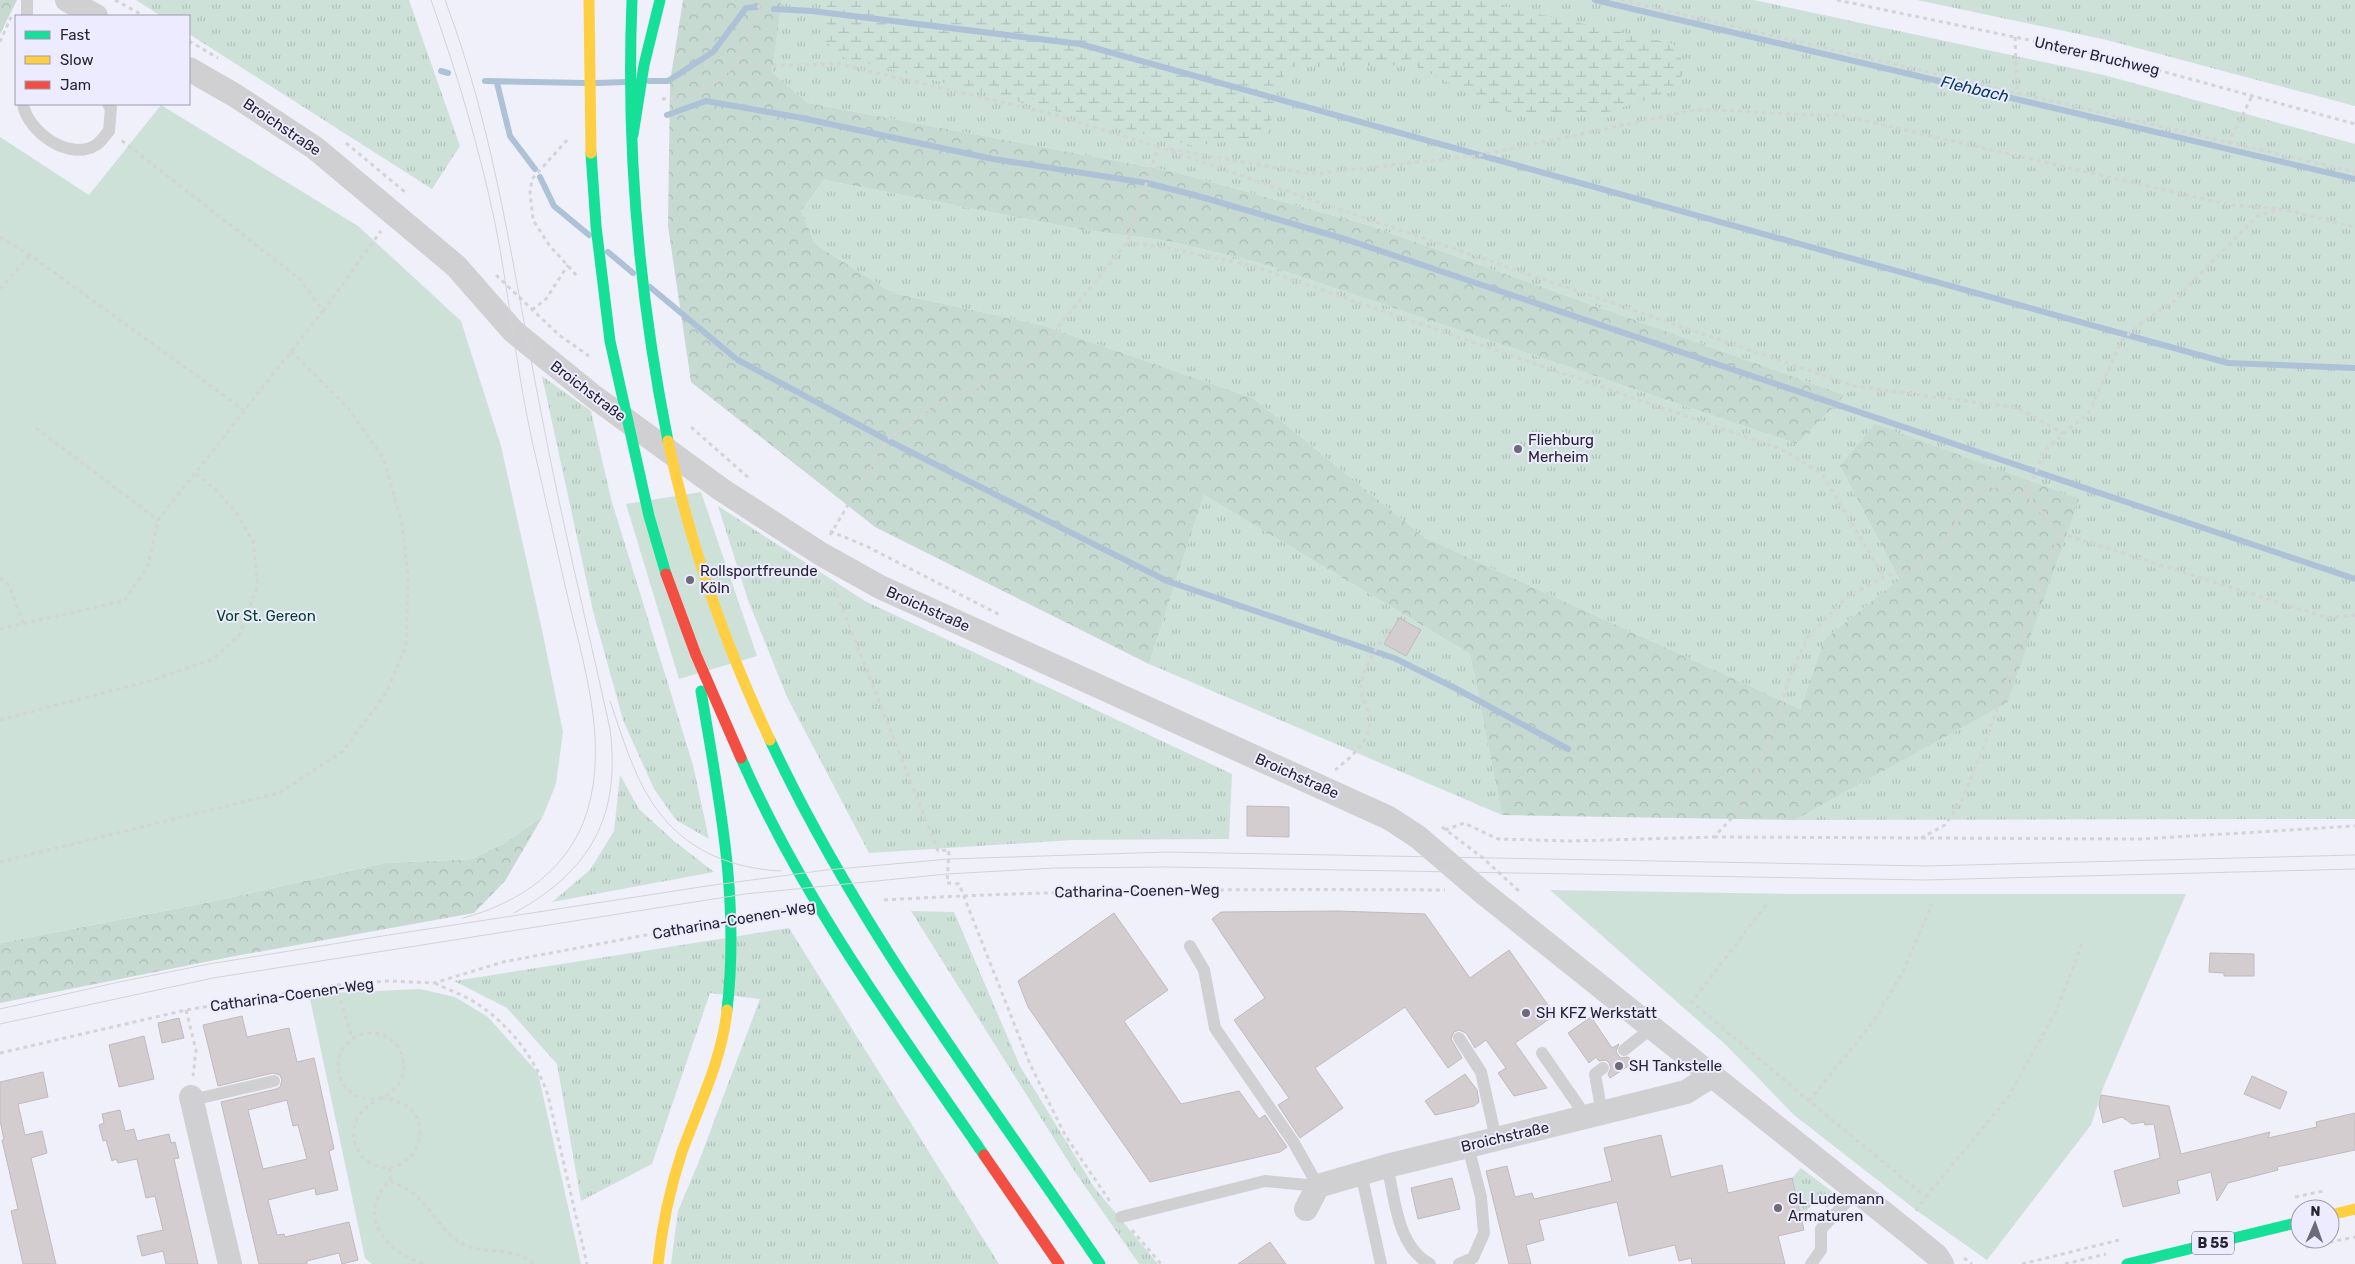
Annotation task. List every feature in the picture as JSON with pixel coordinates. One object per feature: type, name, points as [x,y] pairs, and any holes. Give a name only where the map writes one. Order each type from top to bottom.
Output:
[{"type":"main road","points":[[589,0],[590,131],[596,226],[610,342],[649,516],[663,565],[696,655],[751,781],[779,838],[900,1032],[1059,1264]]},
{"type":"main road","points":[[632,0],[630,33],[633,135],[646,316],[656,380],[687,512],[717,613],[737,664],[790,780],[850,890],[886,948],[1100,1264]]},
{"type":"main road","points":[[633,135],[644,66],[660,0]]},
{"type":"main road","points":[[658,1264],[663,1224],[671,1188],[709,1083],[727,1014],[733,944],[731,879],[696,655]]},
{"type":"main road","points":[[2340,1213],[2355,1209]]},
{"type":"main road","name":"B 55","points":[[2126,1264],[2290,1224]]},
{"type":"street","points":[[67,0],[94,15]]},
{"type":"street","name":"Broichstraße","points":[[190,70],[236,96],[400,203],[513,331],[593,396],[722,490],[821,554],[880,587],[1389,818],[1428,846],[1481,891],[1932,1252],[1950,1258]]},
{"type":"street","name":"Broichstraße","points":[[1318,1186],[1386,1166],[1686,1092],[1713,1075]]},
{"type":"street","points":[[192,1098],[230,1264]]},
{"type":"street","points":[[1306,1209],[1318,1186]]},
{"type":"lane","points":[[27,15],[28,0]]},
{"type":"lane","points":[[24,105],[24,111],[41,134],[65,149],[84,149],[96,145],[109,131],[111,114],[108,105]]},
{"type":"lane","points":[[1190,946],[1204,970],[1215,1028],[1294,1143],[1318,1186]]},
{"type":"lane","points":[[1624,1050],[1653,1027]]},
{"type":"lane","points":[[1459,1038],[1481,1072],[1496,1139]]},
{"type":"lane","points":[[1542,1053],[1594,1116]]},
{"type":"lane","points":[[1594,1116],[1595,1074],[1603,1068]]},
{"type":"lane","points":[[192,1098],[274,1081]]},
{"type":"lane","points":[[1459,1264],[1473,1258],[1484,1233],[1481,1197],[1468,1146]]},
{"type":"lane","points":[[1386,1166],[1405,1239],[1420,1259],[1430,1264]]},
{"type":"lane","points":[[1361,1173],[1381,1264]]},
{"type":"lane","points":[[1121,1216],[1265,1181],[1318,1186]]},
{"type":"lane","points":[[1811,1264],[1821,1250],[1822,1229],[1857,1191]]},
{"type":"path","points":[[115,0],[142,15]]},
{"type":"path","points":[[1621,0],[2228,144],[2355,172]]},
{"type":"path","points":[[1645,6],[1647,0]]},
{"type":"path","name":"Unterer Bruchweg","points":[[1836,0],[2106,56],[2355,124]]},
{"type":"path","points":[[2015,37],[2017,94]]},
{"type":"path","points":[[190,41],[221,60]]},
{"type":"path","points":[[732,66],[839,64],[1048,113],[1158,146],[1854,386],[2018,408],[2064,434]]},
{"type":"path","points":[[2228,144],[2252,96]]},
{"type":"path","points":[[1158,146],[1311,174],[1481,155],[1695,110],[1722,110],[1803,117],[1840,115],[2230,205],[2281,210],[2355,227]]},
{"type":"path","points":[[109,131],[301,280],[323,310]]},
{"type":"path","points":[[0,629],[124,601],[148,566],[158,520],[323,310],[400,203],[366,157],[342,140]]},
{"type":"path","points":[[1158,146],[1127,243],[1026,366],[933,406],[887,440],[832,532],[821,554],[938,851],[949,850],[947,884],[959,884],[1030,1064],[1065,1135],[1121,1216],[1161,1264]]},
{"type":"path","points":[[2028,494],[2044,451],[2089,412],[2122,340],[2146,319],[2172,302],[2257,216],[2281,210]]},
{"type":"path","points":[[0,237],[30,255],[244,410]]},
{"type":"path","points":[[1127,243],[1163,247],[1253,266],[1781,449],[1822,474],[1884,577]]},
{"type":"path","points":[[0,289],[30,255]]},
{"type":"path","points":[[532,310],[546,299],[568,265]]},
{"type":"path","points":[[492,272],[559,336],[592,358]]},
{"type":"path","points":[[0,862],[279,793],[343,751],[386,693],[406,647],[408,576],[400,515],[384,459],[348,408],[291,350]]},
{"type":"path","points":[[688,424],[753,483]]},
{"type":"path","points":[[36,428],[158,520]]},
{"type":"path","points":[[0,720],[156,679],[213,660],[240,634],[258,584],[253,541],[237,514],[217,491],[195,473]]},
{"type":"path","points":[[1714,837],[1740,809],[1779,715],[1789,678],[1807,638],[1847,597],[1884,577],[1918,567],[1948,536],[1976,490],[1991,486],[2028,494],[2059,533],[2328,618],[2355,615]]},
{"type":"path","points":[[824,527],[866,546],[1008,619]]},
{"type":"path","points":[[1921,838],[1946,825],[1963,798],[1985,743],[2059,533]]},
{"type":"path","points":[[0,578],[9,585],[23,623]]},
{"type":"path","points":[[1341,775],[1333,771],[1351,758],[1365,738],[1370,720],[1360,688],[1371,660],[1391,627]]},
{"type":"path","points":[[1428,846],[1446,829],[1464,823],[1498,839],[1570,841],[1714,837],[2142,839],[2355,826]]},
{"type":"path","points":[[1438,824],[1483,858],[1521,894]]},
{"type":"path","name":"Catharina-Coenen-Weg","points":[[877,900],[963,895],[1204,889],[1481,891]]},
{"type":"path","points":[[1808,1101],[1873,1022],[1903,972],[1932,904]]},
{"type":"path","points":[[1766,905],[1692,1002],[1808,1101],[1926,1197]]},
{"type":"path","name":"Catharina-Coenen-Weg","points":[[752,914],[797,907]]},
{"type":"path","name":"Catharina-Coenen-Weg","points":[[0,1052],[186,1010],[336,985],[389,981],[434,983],[503,962],[715,922]]},
{"type":"path","points":[[1909,1232],[1916,1218],[1916,1210],[2009,1096],[2057,1009],[2083,940]]},
{"type":"path","points":[[434,983],[476,1003],[504,1026],[526,1050],[540,1072],[548,1095],[587,1264]]},
{"type":"path","points":[[336,985],[352,1038]]},
{"type":"path","points":[[186,1010],[196,1050],[192,1098]]},
{"type":"path","points":[[352,1038],[340,1053],[338,1072],[346,1089],[362,1098],[381,1098],[407,1105],[419,1120],[421,1140],[412,1157],[390,1168],[376,1166],[360,1155],[352,1137],[356,1118],[369,1104],[381,1098],[396,1088],[404,1070],[401,1052],[388,1038],[370,1033],[352,1038]]},
{"type":"path","points":[[390,1168],[390,1181],[380,1191],[375,1207],[374,1222],[382,1237],[397,1250],[425,1264]]},
{"type":"path","points":[[390,1181],[411,1192],[442,1228],[456,1240],[468,1246],[508,1251],[534,1264]]},
{"type":"path","points":[[1950,1258],[1972,1264]]},
{"type":"green space","points":[[0,0],[17,0],[0,34]]},
{"type":"green space","points":[[136,0],[409,0],[460,146],[432,189],[190,35],[190,15],[159,15]]},
{"type":"green space","points":[[683,0],[782,0],[772,72],[808,103],[1171,171],[1368,225],[1845,395],[1797,444],[1260,263],[1168,241],[1078,229],[824,180],[801,211],[815,244],[893,293],[1042,325],[1253,398],[1424,537],[1800,709],[1824,640],[1899,579],[1840,466],[1875,424],[2079,499],[2007,703],[1795,820],[1502,815],[1470,654],[1204,495],[1149,664],[875,527],[691,382],[668,226],[670,82]]},
{"type":"green space","points":[[782,0],[1754,0],[2104,75],[2355,144],[2355,819],[1795,820],[2007,703],[1840,466],[1899,579],[1824,640],[1800,709],[1424,537],[1253,398],[1042,325],[893,293],[815,244],[801,211],[824,180],[1078,229],[1168,241],[1260,263],[1797,444],[1845,395],[1368,225],[1171,171],[808,103],[772,72]]},
{"type":"green space","points":[[827,0],[1476,0],[1674,44],[1686,69],[1671,92],[1608,112],[1512,114],[1413,65],[1286,67],[1267,136],[1194,146],[842,57],[826,42]]},
{"type":"green space","points":[[1917,0],[2355,0],[2355,106],[2107,40]]},
{"type":"green space","name":"Vor St. Gereon","points":[[161,105],[358,226],[461,321],[501,446],[563,732],[556,784],[543,816],[503,844],[472,859],[385,863],[210,902],[0,943],[0,137],[89,195]]},
{"type":"green space","points":[[542,376],[591,411],[611,499],[693,765],[709,839],[676,820],[654,789],[623,720],[593,611]]},
{"type":"green space","name":"Rollsportfreunde Köln","points":[[701,492],[757,656],[679,679],[626,504]]},
{"type":"green space","points":[[1204,495],[1470,654],[1502,815],[1149,664]]},
{"type":"green space","points":[[718,506],[865,601],[1232,774],[1229,839],[1073,840],[869,853],[787,697],[748,600]]},
{"type":"green space","points":[[620,775],[639,809],[674,841],[714,872],[552,902],[590,870],[614,831]]},
{"type":"green space","points":[[543,816],[505,881],[474,913],[230,957],[0,1003],[0,943],[210,902],[385,863],[472,859],[503,844]]},
{"type":"green space","points":[[1550,890],[1796,894],[2186,894],[2103,1088],[2091,1125],[1987,1260],[1916,1210],[1794,1115],[1727,1046]]},
{"type":"green space","points":[[911,911],[954,912],[1020,1066],[1094,1187],[1158,1264],[1139,1264],[1073,1169]]},
{"type":"green space","points":[[789,928],[999,1264],[671,1264],[678,1211],[699,1161],[760,999],[710,993],[652,1164],[581,1201],[557,1064],[507,1008],[454,981]]},
{"type":"green space","points":[[420,989],[455,997],[488,1017],[538,1073],[581,1264],[372,1264],[365,1258],[309,994]]},
{"type":"green space","points":[[1801,1168],[1838,1196],[1827,1208],[1816,1200],[1807,1210],[1814,1217],[1802,1219],[1792,1178]]},
{"type":"building","points":[[1399,618],[1421,630],[1406,656],[1384,644]]},
{"type":"building","points":[[1247,806],[1289,807],[1289,837],[1247,836]]},
{"type":"building","points":[[1338,911],[1425,914],[1470,978],[1509,950],[1555,1015],[1515,1043],[1547,1088],[1514,1096],[1498,1073],[1506,1068],[1486,1040],[1475,1048],[1466,1033],[1459,1030],[1454,1032],[1451,1039],[1462,1058],[1448,1068],[1405,1007],[1315,1068],[1343,1108],[1300,1138],[1278,1105],[1289,1098],[1234,1020],[1265,998],[1212,919],[1221,912]]},
{"type":"building","points":[[1114,913],[1168,990],[1124,1021],[1181,1104],[1239,1091],[1259,1119],[1265,1115],[1287,1147],[1280,1152],[1150,1182],[1028,1007],[1018,981]]},
{"type":"building","points":[[2210,953],[2254,954],[2254,976],[2224,976],[2224,973],[2209,972]]},
{"type":"building","points":[[242,1016],[247,1037],[289,1028],[297,1062],[314,1058],[334,1149],[329,1151],[338,1190],[316,1195],[315,1188],[268,1200],[277,1235],[284,1234],[285,1237],[349,1222],[358,1260],[342,1264],[339,1253],[307,1261],[307,1264],[259,1264],[221,1102],[276,1089],[280,1087],[282,1080],[280,1075],[273,1073],[218,1086],[203,1025]],"holes":[[[287,1100],[293,1126],[298,1125],[307,1159],[263,1169],[248,1110]]]},
{"type":"building","points":[[1591,1017],[1612,1048],[1619,1044],[1616,1051],[1618,1055],[1621,1058],[1628,1057],[1633,1063],[1610,1078],[1608,1074],[1611,1068],[1609,1063],[1606,1060],[1599,1061],[1596,1057],[1589,1063],[1568,1033]]},
{"type":"building","points":[[179,1018],[184,1038],[162,1043],[158,1023]]},
{"type":"building","points":[[144,1036],[154,1079],[119,1087],[109,1045]]},
{"type":"building","points":[[43,1072],[48,1097],[18,1104],[25,1135],[42,1131],[47,1153],[31,1158],[56,1264],[23,1264],[11,1211],[18,1209],[2,1140],[4,1140],[0,1120],[0,1082]]},
{"type":"building","points":[[1465,1074],[1477,1090],[1479,1102],[1474,1106],[1435,1115],[1425,1101]]},
{"type":"building","points":[[2252,1076],[2287,1092],[2280,1109],[2244,1094]]},
{"type":"building","points":[[2101,1095],[2169,1106],[2181,1154],[2270,1132],[2268,1138],[2317,1127],[2316,1122],[2355,1113],[2355,1150],[2277,1167],[2278,1170],[2228,1183],[2217,1201],[2211,1172],[2177,1181],[2180,1193],[2123,1207],[2114,1171],[2160,1158],[2154,1124],[2145,1125],[2144,1122],[2132,1124],[2122,1117],[2103,1123],[2099,1105]]},
{"type":"building","points":[[120,1110],[125,1131],[134,1129],[137,1141],[169,1134],[171,1143],[175,1142],[179,1158],[174,1159],[198,1264],[166,1264],[163,1251],[142,1256],[137,1236],[163,1230],[155,1196],[146,1198],[137,1159],[118,1163],[116,1159],[112,1161],[106,1140],[103,1141],[99,1125],[104,1123],[102,1114]]},
{"type":"building","points":[[1661,1135],[1671,1177],[1722,1165],[1728,1193],[1792,1178],[1804,1230],[1778,1236],[1785,1264],[1692,1264],[1691,1258],[1679,1261],[1675,1245],[1629,1256],[1617,1202],[1539,1220],[1544,1240],[1526,1245],[1531,1264],[1509,1264],[1486,1171],[1507,1166],[1515,1197],[1532,1193],[1534,1199],[1612,1181],[1604,1148]]},
{"type":"building","points":[[1452,1178],[1460,1209],[1418,1219],[1411,1188]]},
{"type":"building","points":[[1270,1242],[1286,1264],[1238,1264]]},
{"type":"waterway","name":"Flehbach","points":[[1595,0],[2355,179]]},
{"type":"waterway","points":[[649,81],[668,81],[713,52],[746,8],[756,7]]},
{"type":"waterway","points":[[774,9],[812,11],[1080,44],[2228,363],[2355,368]]},
{"type":"waterway","points":[[441,71],[448,73]]},
{"type":"waterway","points":[[485,81],[584,83]]},
{"type":"waterway","points":[[596,83],[626,82]]},
{"type":"waterway","points":[[497,83],[510,136],[535,169]]},
{"type":"waterway","points":[[667,115],[706,101],[797,117],[993,159],[1147,183],[1198,196],[1348,240],[2355,579]]},
{"type":"waterway","points":[[540,177],[554,206],[589,235]]},
{"type":"waterway","points":[[608,252],[633,273]]},
{"type":"waterway","points":[[650,287],[734,357]]},
{"type":"waterway","points":[[738,360],[887,440],[1167,581],[1394,658],[1457,689],[1568,749]]},
{"type":"tram line","points":[[431,0],[467,110],[489,195],[500,249],[531,436],[586,675],[595,730],[593,785],[587,812],[579,832],[568,851],[555,867],[523,893],[504,903],[463,918]]},
{"type":"tram line","points":[[445,0],[463,50],[478,101],[502,204],[557,491],[610,729],[612,760],[610,789],[605,814],[595,838],[581,859],[563,879],[541,897],[514,913]]},
{"type":"tram line","points":[[610,701],[626,748],[645,791],[657,810],[673,828],[691,843],[714,856],[747,866],[781,871]]},
{"type":"tram line","points":[[0,1009],[209,964],[395,934],[707,886],[826,870],[949,859],[1167,852],[1926,866],[2355,855]]},
{"type":"tram line","points":[[0,1024],[213,978],[745,894],[947,874],[1054,868],[1167,867],[1925,880],[2355,869]]},
{"type":"traffic: fast","points":[[632,0],[631,111],[637,221],[649,332],[668,441]]},
{"type":"traffic: fast","points":[[633,135],[644,65],[660,0]]},
{"type":"traffic: fast","points":[[591,153],[596,226],[610,341],[649,516],[666,574]]},
{"type":"traffic: fast","points":[[701,691],[726,850],[731,929],[727,1010]]},
{"type":"traffic: fast","points":[[770,740],[804,809],[882,943],[968,1073],[1100,1264]]},
{"type":"traffic: fast","points":[[741,758],[766,811],[822,913],[885,1011],[984,1155]]},
{"type":"traffic: fast","points":[[2127,1264],[2290,1224]]},
{"type":"traffic: slow","points":[[589,0],[591,153]]},
{"type":"traffic: slow","points":[[668,441],[687,518],[710,594],[738,668],[770,740]]},
{"type":"traffic: slow","points":[[658,1264],[670,1193],[682,1152],[715,1065],[727,1010]]},
{"type":"traffic: slow","points":[[2340,1213],[2355,1209]]},
{"type":"traffic: jam","points":[[666,574],[696,655],[741,758]]},
{"type":"traffic: jam","points":[[984,1155],[1059,1264]]},
{"type":"place","name":"Fliehburg Merheim","points":[[1518,449]]},
{"type":"place","name":"Rollsportfreunde Köln","points":[[690,580]]},
{"type":"place","name":"SH KFZ Werkstatt","points":[[1526,1013]]},
{"type":"place","name":"SH Tankstelle","points":[[1619,1066]]},
{"type":"place","name":"GL Ludemann Armaturen","points":[[1778,1208]]}]
